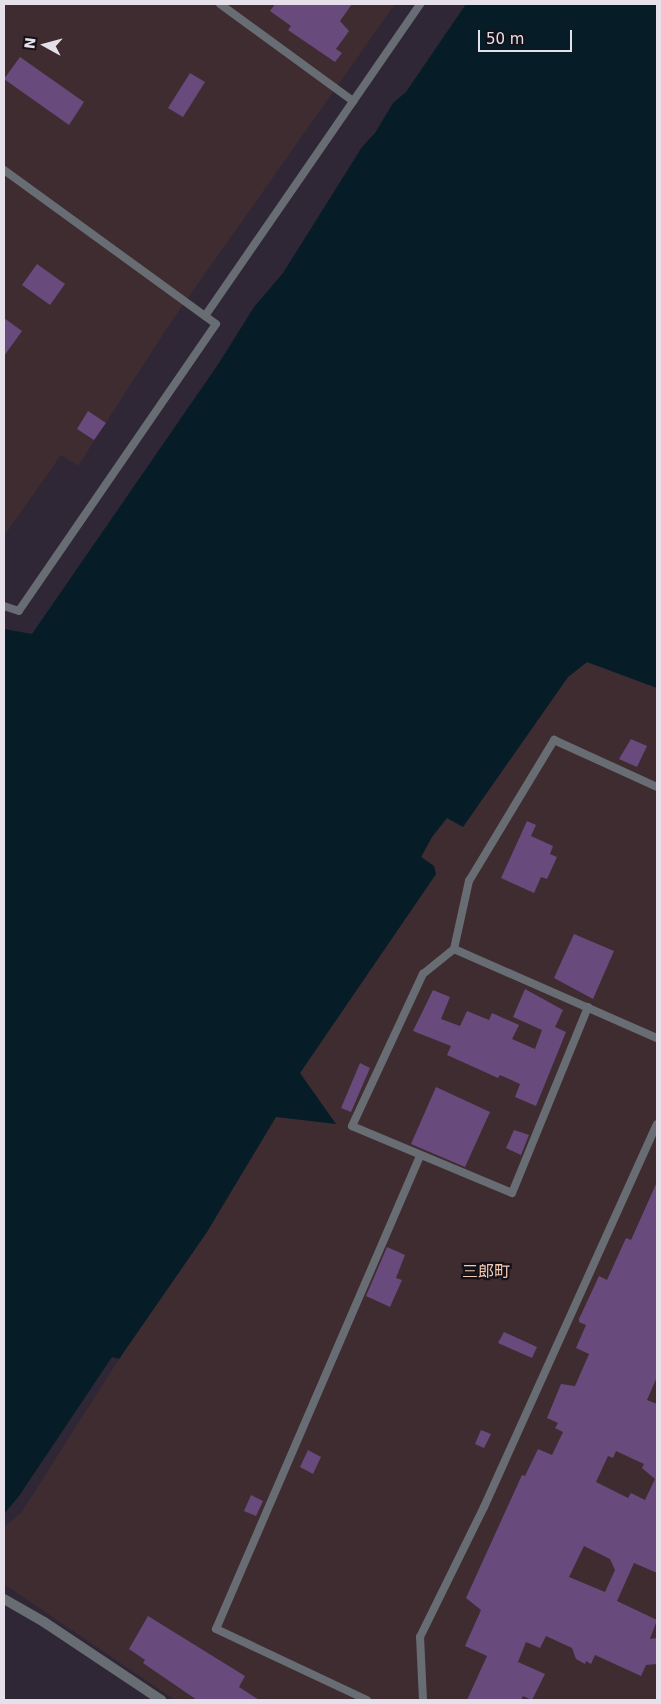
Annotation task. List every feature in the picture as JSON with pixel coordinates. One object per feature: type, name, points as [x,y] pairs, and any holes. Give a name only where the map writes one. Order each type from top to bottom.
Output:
[{"type":"street","points":[[4,1599],[44,1622],[161,1700]]},
{"type":"lane","points":[[220,4],[354,101]]},
{"type":"lane","points":[[205,316],[420,4]]},
{"type":"lane","points":[[4,170],[216,324],[19,611],[4,606]]},
{"type":"lane","points":[[588,1007],[512,1193],[352,1126],[423,974],[454,949],[469,881],[554,740],[657,787]]},
{"type":"lane","points":[[454,949],[657,1038]]},
{"type":"lane","points":[[423,1700],[420,1637],[484,1507],[657,1124]]},
{"type":"lane","points":[[368,1700],[216,1629],[420,1156]]},
{"type":"shaded area","points":[[4,4],[395,4],[171,322],[78,466],[61,455],[4,536]]},
{"type":"shaded area","points":[[587,662],[657,688],[657,1700],[175,1700],[4,1584],[4,1527],[21,1513],[119,1359],[207,1232],[300,1073],[436,874],[434,866],[421,857],[432,837],[447,818],[463,826],[568,677]]},
{"type":"water","points":[[466,4],[657,4],[657,688],[587,662],[568,677],[463,827],[447,818],[432,837],[421,857],[434,866],[436,874],[300,1073],[336,1124],[276,1117],[207,1232],[119,1359],[112,1357],[19,1496],[4,1514],[4,629],[32,634],[219,363],[254,307],[283,273],[362,147],[375,133],[393,103],[406,92]]},
{"type":"building","points":[[275,4],[352,4],[340,21],[349,31],[336,49],[342,53],[335,62],[288,30],[291,26],[270,11]]},
{"type":"building","points":[[20,57],[84,102],[69,125],[4,79]]},
{"type":"building","points":[[190,73],[205,82],[183,117],[168,108]]},
{"type":"building","points":[[37,264],[65,284],[50,305],[22,285]]},
{"type":"building","points":[[4,318],[22,331],[4,356]]},
{"type":"building","points":[[88,411],[106,423],[94,440],[77,429]]},
{"type":"building","points":[[631,739],[647,746],[637,767],[619,759]]},
{"type":"building","points":[[527,821],[536,825],[531,836],[553,846],[550,854],[557,857],[547,879],[541,877],[534,893],[501,878]]},
{"type":"building","points":[[574,934],[614,951],[593,999],[554,978]]},
{"type":"building","points":[[525,989],[563,1010],[555,1027],[566,1032],[536,1106],[515,1097],[520,1084],[500,1075],[498,1078],[447,1055],[451,1046],[413,1031],[433,990],[450,997],[441,1019],[460,1026],[467,1011],[489,1020],[492,1013],[519,1025],[512,1039],[535,1049],[542,1030],[513,1017]]},
{"type":"building","points":[[360,1063],[370,1068],[351,1112],[341,1108]]},
{"type":"building","points":[[436,1087],[490,1112],[465,1167],[411,1144]]},
{"type":"building","points":[[514,1130],[529,1135],[521,1155],[506,1148]]},
{"type":"building","points":[[657,1182],[657,1377],[647,1400],[657,1404],[657,1573],[634,1563],[617,1601],[657,1620],[650,1639],[657,1638],[657,1664],[646,1665],[641,1676],[595,1655],[591,1664],[586,1661],[585,1664],[576,1659],[572,1648],[546,1636],[540,1648],[526,1642],[518,1662],[545,1674],[532,1700],[523,1696],[521,1700],[467,1700],[487,1656],[465,1646],[481,1610],[466,1598],[522,1475],[525,1476],[538,1449],[552,1455],[563,1432],[555,1428],[558,1423],[547,1418],[561,1384],[575,1386],[589,1354],[576,1348],[586,1325],[579,1322],[579,1319],[599,1276],[607,1280],[626,1238],[631,1240]],"holes":[[[616,1451],[644,1464],[642,1468],[655,1479],[645,1500],[631,1493],[628,1498],[596,1482],[608,1456],[613,1458]],[[584,1546],[610,1559],[615,1570],[605,1592],[569,1577]]]},
{"type":"building","points":[[387,1247],[405,1255],[396,1278],[402,1280],[390,1307],[366,1296]]},
{"type":"building","points":[[504,1332],[537,1347],[532,1358],[498,1343]]},
{"type":"building","points":[[481,1430],[491,1434],[484,1448],[475,1444]]},
{"type":"building","points":[[308,1450],[321,1457],[313,1474],[300,1467]]},
{"type":"building","points":[[251,1495],[263,1501],[256,1516],[244,1511]]},
{"type":"building","points":[[148,1616],[245,1676],[239,1687],[259,1700],[197,1700],[143,1663],[145,1660],[129,1649]]},
{"type":"district","name":"三郎町","points":[[486,1272]]}]
